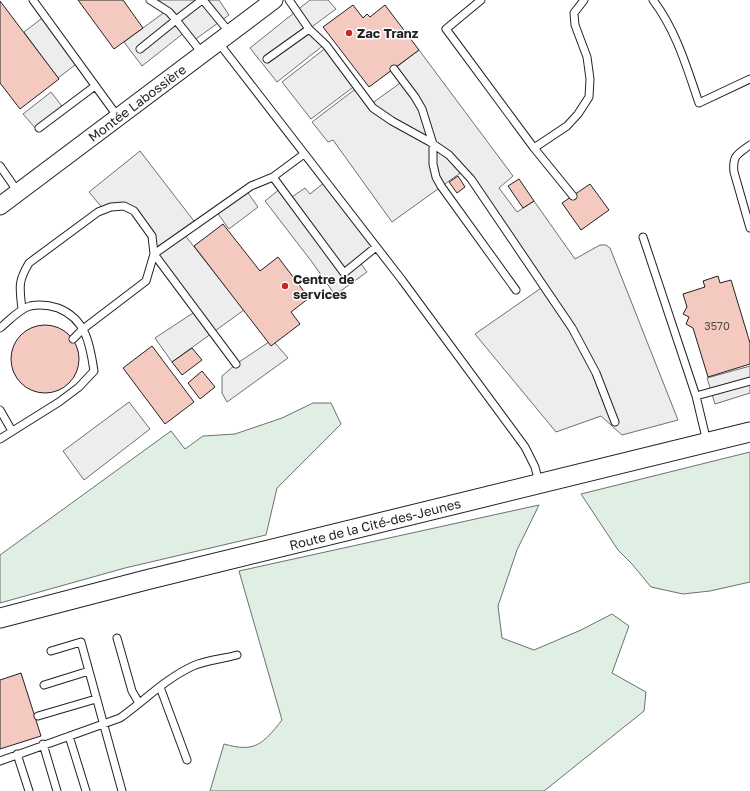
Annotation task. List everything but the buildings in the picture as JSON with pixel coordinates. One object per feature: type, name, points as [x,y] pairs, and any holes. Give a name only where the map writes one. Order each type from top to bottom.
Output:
[{"type":"main road","name":"Route de la Cité-des-Jeunes","points":[[0,618],[146,580],[750,432]]},
{"type":"street","name":"Montée Labossière","points":[[0,206],[274,0]]},
{"type":"lane","points":[[33,0],[118,117]]},
{"type":"lane","points":[[150,0],[168,12],[176,20],[202,53]]},
{"type":"lane","points":[[140,49],[202,0],[224,37],[304,154],[376,247],[525,448],[535,467],[539,484]]},
{"type":"lane","points":[[289,0],[309,29],[326,45],[374,108],[392,121],[433,144],[449,155],[471,179],[586,351],[615,422]]},
{"type":"lane","points":[[481,0],[446,29],[534,148],[573,196]]},
{"type":"lane","points":[[534,148],[567,126],[578,114],[589,96],[590,79],[587,57],[575,25],[574,13],[584,0]]},
{"type":"lane","points":[[653,0],[670,25],[688,69],[699,103],[750,79]]},
{"type":"lane","points":[[268,59],[309,29]]},
{"type":"lane","points":[[394,68],[415,96],[422,109],[433,144],[433,164],[436,177],[516,290]]},
{"type":"lane","points":[[39,128],[95,86]]},
{"type":"lane","points":[[750,145],[736,156],[733,162],[734,172],[750,228]]},
{"type":"lane","points":[[154,254],[251,186],[273,177],[304,154]]},
{"type":"lane","points":[[0,166],[18,192]]},
{"type":"lane","points":[[273,177],[344,272],[376,247]]},
{"type":"lane","points":[[22,310],[20,284],[23,273],[29,263],[98,212],[111,207],[124,206],[134,211],[152,236],[154,254],[146,281],[83,329],[73,339]]},
{"type":"lane","points":[[643,237],[696,396],[707,443]]},
{"type":"lane","points":[[154,254],[236,364]]},
{"type":"lane","points":[[0,328],[29,306],[44,305],[64,311],[76,319],[83,329],[92,356],[94,372],[79,387],[59,402],[0,439]]},
{"type":"lane","points":[[696,396],[750,381]]},
{"type":"lane","points":[[0,410],[12,431]]},
{"type":"lane","points":[[117,638],[132,691],[139,703]]},
{"type":"lane","points":[[51,651],[81,642],[122,791]]},
{"type":"lane","points":[[0,760],[120,718],[160,687],[193,666],[237,655]]},
{"type":"lane","points":[[44,685],[89,671]]},
{"type":"lane","points":[[160,687],[186,760]]},
{"type":"lane","points":[[38,716],[96,699]]},
{"type":"lane","points":[[69,736],[86,791]]},
{"type":"lane","points":[[43,744],[57,791]]},
{"type":"lane","points":[[17,754],[29,791]]},
{"type":"green space","points":[[313,403],[331,403],[341,424],[277,488],[266,535],[125,568],[0,603],[0,555],[171,431],[185,449],[203,436],[235,434],[282,418]]},
{"type":"green space","points":[[750,452],[750,582],[710,591],[683,594],[651,587],[618,550],[581,494]]},
{"type":"green space","points":[[539,505],[517,550],[498,606],[502,638],[534,650],[581,630],[612,614],[629,626],[612,673],[646,692],[644,711],[544,791],[210,791],[224,744],[235,747],[251,747],[263,741],[282,720],[239,571]]},
{"type":"shaded area","points":[[150,0],[219,0],[229,15],[193,41],[185,32],[142,66],[124,42],[166,11]]},
{"type":"shaded area","points":[[310,0],[328,0],[336,9],[309,29],[325,44],[277,82],[250,48]]},
{"type":"shaded area","points":[[45,16],[79,62],[58,78],[24,32]]},
{"type":"shaded area","points":[[327,47],[356,85],[311,119],[282,82]]},
{"type":"shaded area","points":[[419,50],[513,176],[499,188],[517,212],[534,201],[575,259],[600,245],[606,245],[610,248],[678,420],[622,435],[601,416],[556,432],[475,334],[544,286],[463,171],[392,222],[333,140],[328,142],[312,122],[358,87],[371,104],[403,81],[394,69]]},
{"type":"shaded area","points":[[51,92],[64,109],[37,130],[23,114]]},
{"type":"shaded area","points":[[140,151],[197,225],[184,234],[244,310],[172,362],[155,338],[196,311],[154,254],[152,236],[134,211],[124,206],[104,210],[89,192]]},
{"type":"shaded area","points":[[325,182],[376,247],[359,261],[367,272],[335,295],[312,262],[265,201],[281,188],[289,199],[305,188],[310,194]]},
{"type":"shaded area","points":[[246,190],[258,207],[229,229],[216,211]]},
{"type":"shaded area","points":[[269,342],[275,343],[288,358],[227,402],[222,393],[222,376],[236,364]]},
{"type":"shaded area","points":[[750,366],[750,393],[715,404],[707,378]]},
{"type":"shaded area","points":[[129,402],[150,429],[84,480],[63,451]]},
{"type":"place","name":"Zac Tranz","points":[[349,33]]},
{"type":"place","name":"Centre de services","points":[[285,286]]}]
